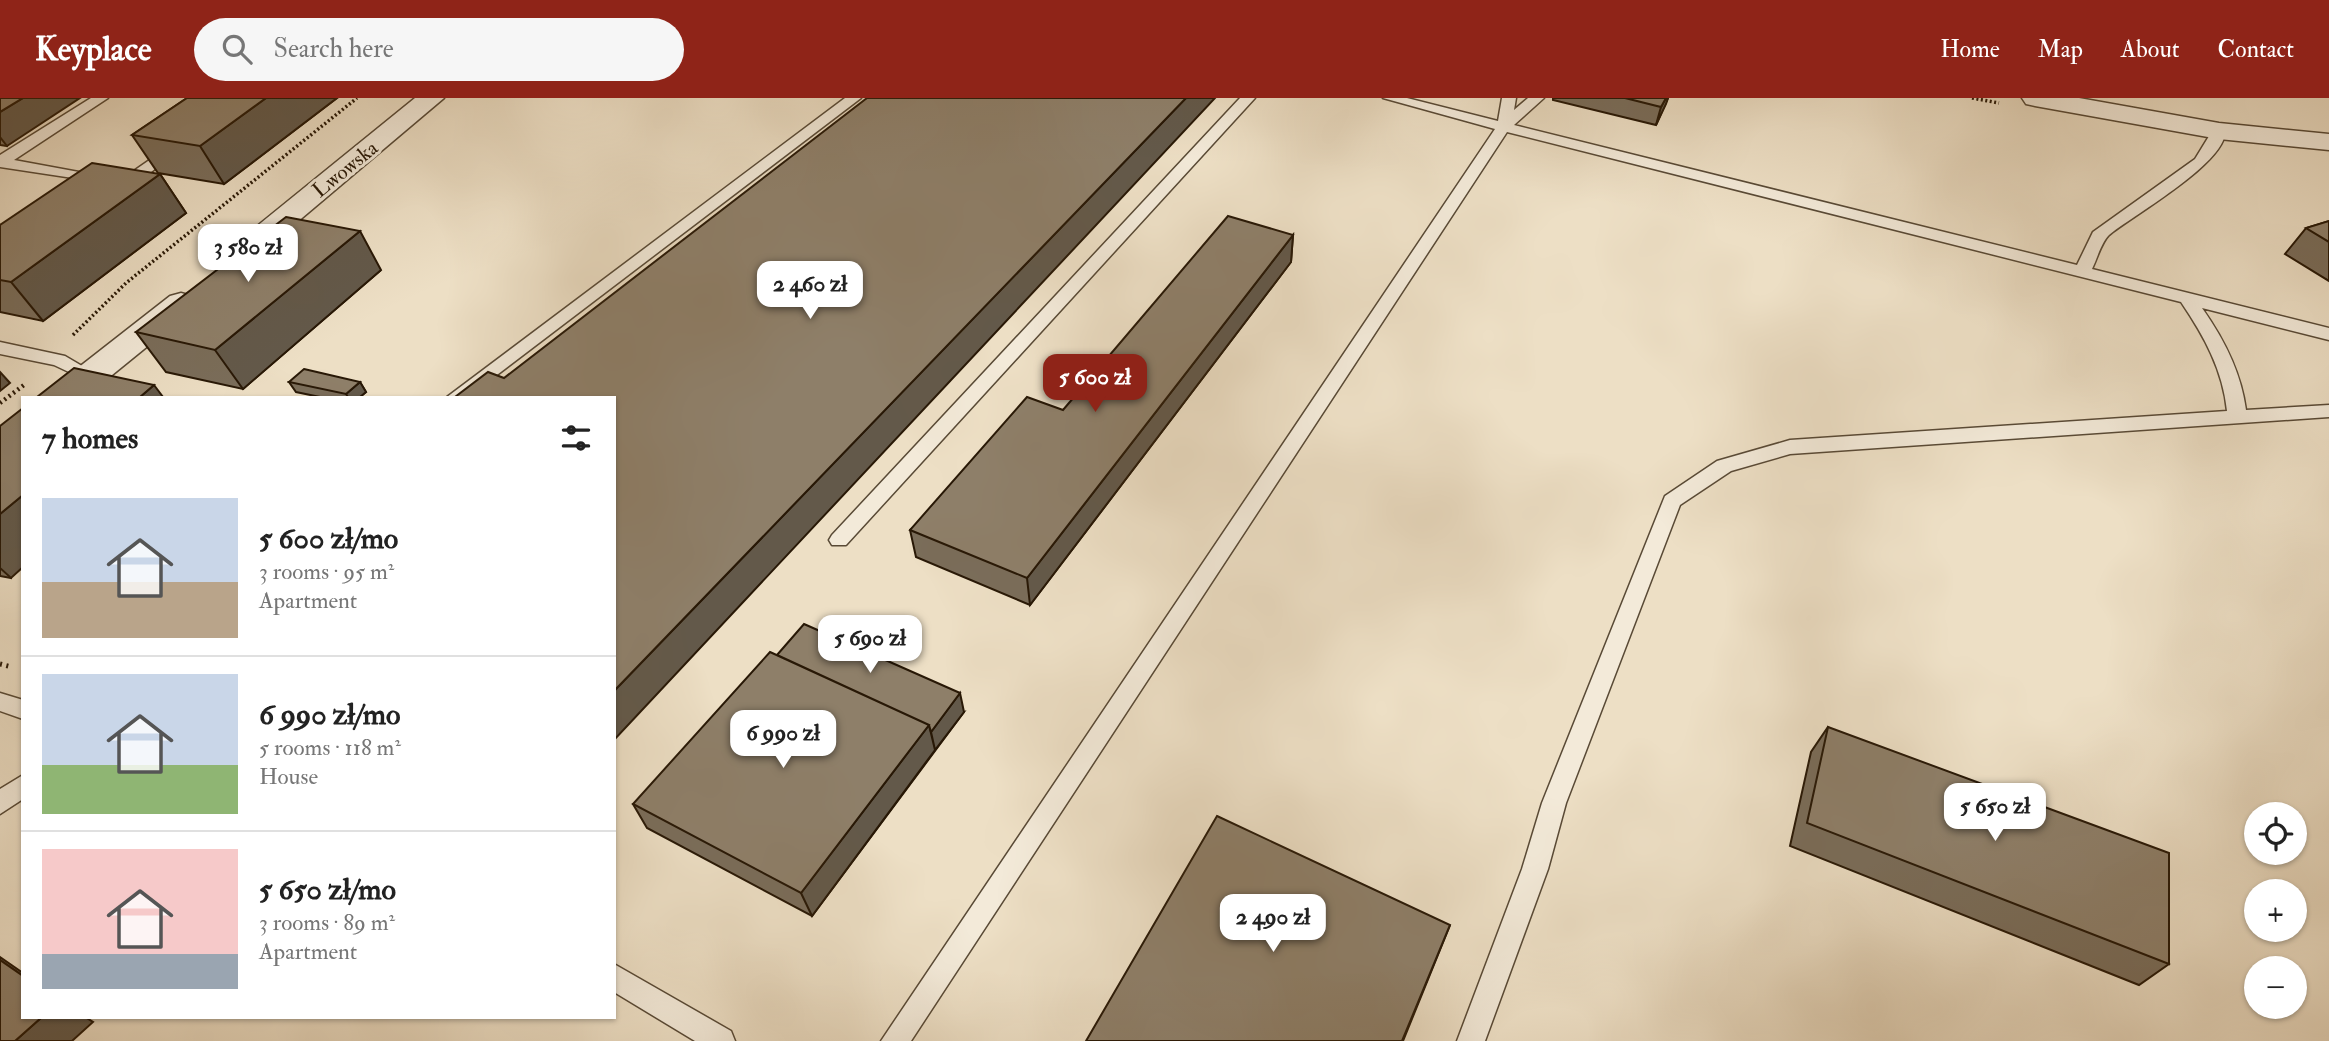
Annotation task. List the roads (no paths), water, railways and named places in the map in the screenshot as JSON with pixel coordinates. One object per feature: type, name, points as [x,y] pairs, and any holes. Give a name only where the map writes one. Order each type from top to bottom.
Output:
[{"type":"street","name":"Lwowska","points":[[64,396],[431,98]]},
{"type":"street","points":[[2035,98],[2219,131],[2329,142]]},
{"type":"lane","points":[[0,162],[101,98]]},
{"type":"lane","points":[[457,396],[854,98]]},
{"type":"lane","points":[[839,540],[1248,98]]},
{"type":"lane","points":[[1390,98],[2083,271],[2189,301],[2329,334]]},
{"type":"lane","points":[[1504,126],[1510,98]]},
{"type":"lane","points":[[895,1041],[1504,126],[1537,98]]},
{"type":"lane","points":[[2083,271],[2099,235],[2200,162],[2216,141],[2219,131]]},
{"type":"lane","points":[[103,200],[187,139]]},
{"type":"lane","points":[[0,162],[126,184]]},
{"type":"lane","points":[[2189,301],[2212,332],[2230,373],[2236,390],[2237,416]]},
{"type":"lane","points":[[0,348],[59,359],[90,376]]},
{"type":"lane","points":[[1472,1041],[1535,869],[1554,803],[1672,501],[1724,466],[1790,447],[2329,411]]},
{"type":"lane","points":[[0,702],[21,709]]},
{"type":"lane","points":[[0,803],[21,787]]},
{"type":"lane","points":[[616,979],[721,1041]]}]
